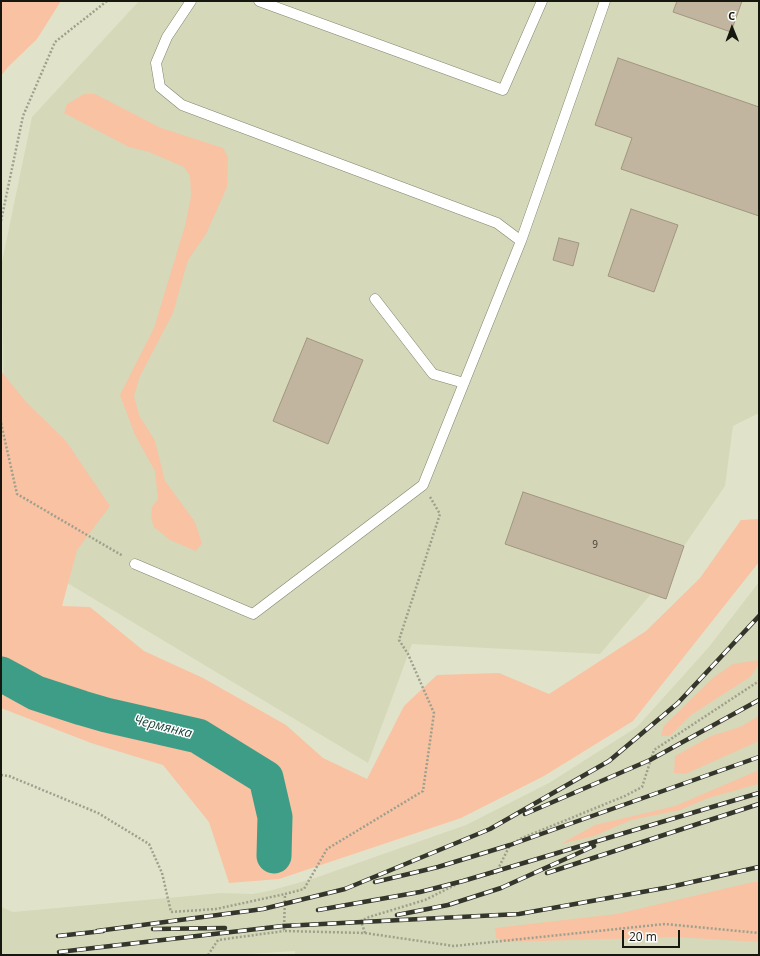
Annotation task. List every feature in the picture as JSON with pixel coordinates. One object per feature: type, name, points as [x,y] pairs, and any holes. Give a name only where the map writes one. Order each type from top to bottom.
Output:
[{"type":"lane","points":[[191,1],[167,37],[156,63],[160,87],[182,105],[497,223],[521,242]]},
{"type":"lane","points":[[259,1],[503,90],[542,1]]},
{"type":"lane","points":[[135,564],[253,614],[423,485],[521,242],[605,1]]},
{"type":"lane","points":[[376,299],[433,374],[464,383]]},
{"type":"path","points":[[1,221],[22,116],[55,42],[107,1]]},
{"type":"path","points":[[1,423],[18,494],[135,564]]},
{"type":"path","points":[[1,775],[9,776],[98,813],[149,844],[162,873],[171,912],[216,909],[304,889],[327,849],[423,791],[434,713],[408,654],[399,640],[440,514],[423,485]]},
{"type":"path","points":[[365,933],[361,921],[369,917],[424,900],[463,881],[496,873],[510,845],[522,838],[625,796],[642,787],[654,750],[759,681]]},
{"type":"path","points":[[284,931],[285,894]]},
{"type":"path","points":[[208,955],[218,940],[284,931],[365,933],[454,946],[664,924],[759,933]]},
{"type":"shaded area","points":[[1,1],[61,1],[37,39],[8,67],[1,76]]},
{"type":"shaded area","points":[[139,1],[759,1],[759,413],[733,426],[725,486],[684,546],[666,599],[651,594],[600,654],[412,644],[368,763],[64,581],[4,405],[2,262],[32,117]]},
{"type":"shaded area","points":[[84,94],[95,94],[161,128],[223,148],[228,157],[227,187],[206,234],[188,260],[173,313],[140,376],[134,396],[139,415],[155,441],[165,481],[195,522],[202,543],[196,551],[170,540],[154,527],[151,518],[152,507],[158,499],[155,471],[135,435],[120,395],[154,328],[185,226],[191,196],[190,176],[184,167],[149,152],[129,147],[64,113],[67,104]]},
{"type":"shaded area","points":[[1,371],[26,402],[66,441],[110,506],[77,550],[62,606],[90,607],[144,651],[203,678],[286,725],[323,758],[367,779],[404,706],[437,675],[499,673],[549,694],[646,631],[700,578],[741,520],[759,519],[759,562],[633,721],[544,776],[461,818],[279,879],[229,883],[209,822],[163,765],[91,743],[1,708]]},
{"type":"shaded area","points":[[759,582],[759,955],[295,955],[295,951],[234,955],[1,955],[1,907],[13,912],[221,893],[252,894],[269,891],[312,879],[466,825],[549,783],[637,727],[708,648]]},
{"type":"shaded area","points":[[759,660],[759,664],[750,677],[691,715],[670,736],[661,736],[664,726],[714,677],[733,664]]},
{"type":"shaded area","points":[[759,716],[759,741],[685,774],[674,773],[675,756],[711,736],[740,727]]},
{"type":"shaded area","points":[[759,770],[758,784],[708,798],[680,810],[631,820],[594,836],[561,844],[595,825],[675,806]]},
{"type":"shaded area","points":[[753,882],[759,882],[759,942],[676,937],[505,942],[496,938],[495,928],[617,914]]},
{"type":"building","points":[[677,1],[742,1],[731,32],[673,12]]},
{"type":"building","points":[[618,58],[759,107],[759,216],[621,169],[632,138],[595,125]]},
{"type":"building","points":[[631,209],[678,225],[654,292],[608,276]]},
{"type":"building","points":[[559,238],[579,243],[573,266],[553,260]]},
{"type":"building","points":[[307,338],[363,360],[328,444],[273,421]]},
{"type":"building","points":[[523,492],[684,546],[666,599],[505,544]]},
{"type":"waterway","name":"Чермянка","points":[[1,674],[36,693],[82,708],[198,736],[266,778],[275,817],[274,856]]},
{"type":"railway","points":[[97,931],[263,909],[345,889],[490,829],[609,761],[678,703],[759,616]]},
{"type":"railway","points":[[525,814],[650,760],[759,700]]},
{"type":"railway","points":[[375,882],[438,867],[510,845],[759,757]]},
{"type":"railway","points":[[318,910],[420,892],[463,881],[759,793]]},
{"type":"railway","points":[[547,873],[759,804]]},
{"type":"railway","points":[[397,915],[448,905],[501,888],[594,846]]},
{"type":"railway","points":[[59,952],[283,926],[519,914],[670,887],[759,867]]},
{"type":"railway","points":[[153,929],[225,928]]},
{"type":"railway","points":[[58,936],[103,931]]}]
